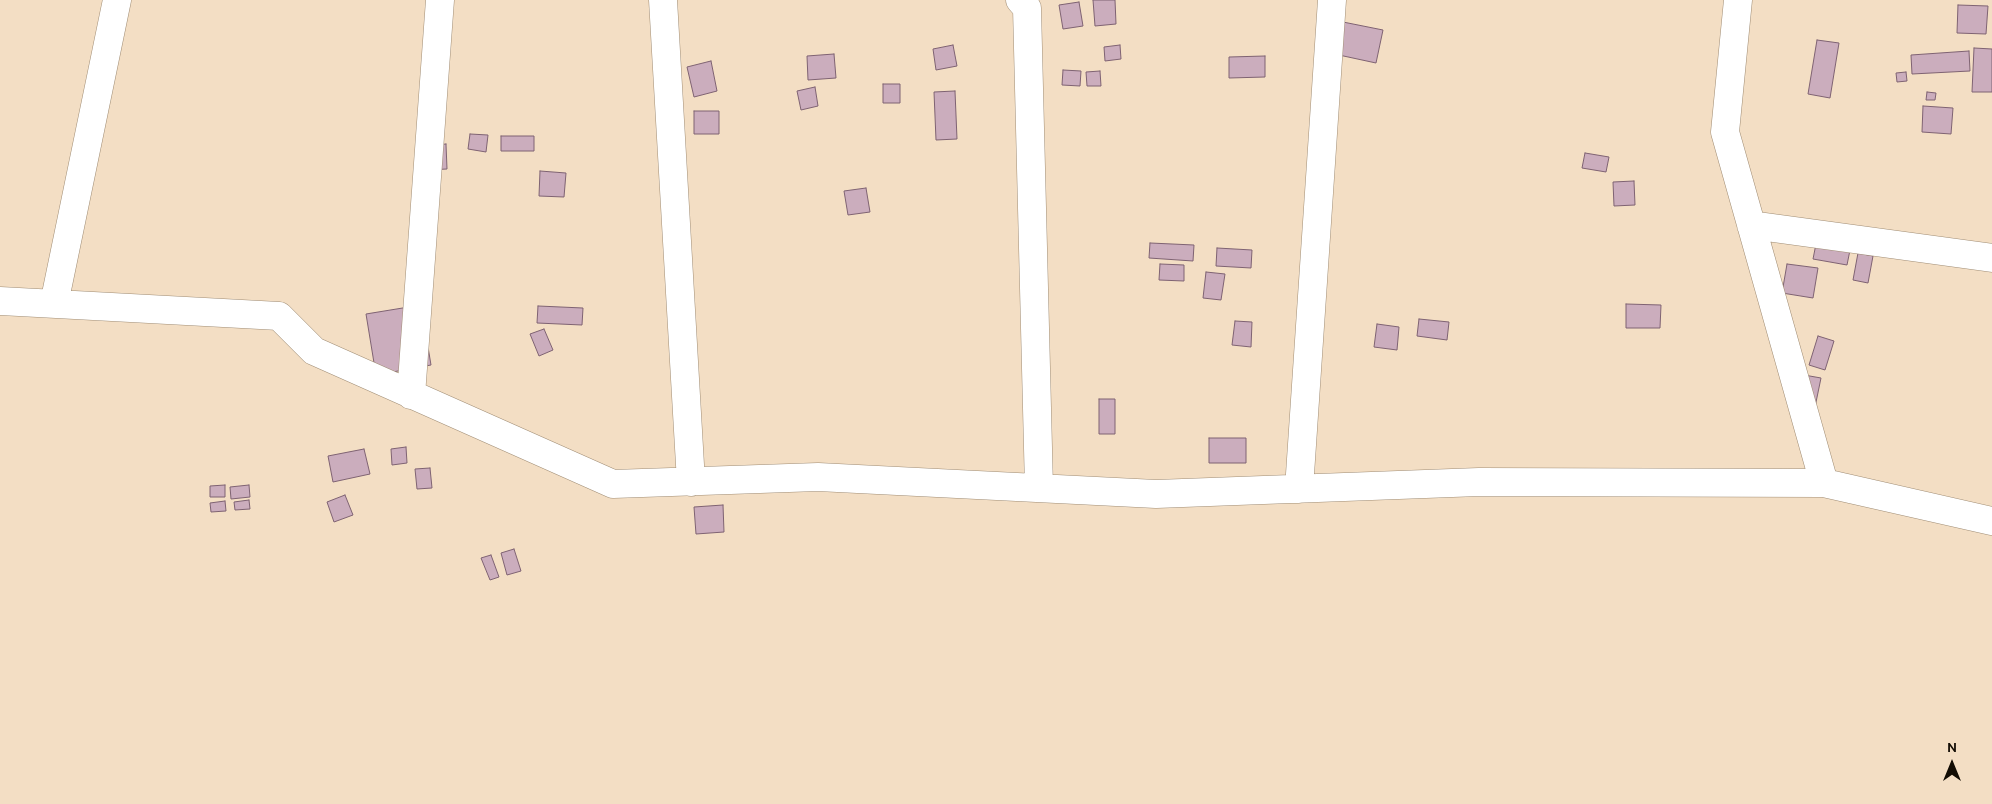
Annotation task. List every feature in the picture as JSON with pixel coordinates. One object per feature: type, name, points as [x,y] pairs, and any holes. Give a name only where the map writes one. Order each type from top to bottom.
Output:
[{"type":"street","points":[[54,304],[117,0]]},
{"type":"street","points":[[411,395],[440,0]]},
{"type":"street","points":[[663,0],[691,482]]},
{"type":"street","points":[[1020,0],[1027,8],[1039,488]]},
{"type":"street","points":[[1299,489],[1332,0]]},
{"type":"street","points":[[1738,0],[1725,132],[1824,483]]},
{"type":"street","points":[[1751,225],[1992,258]]},
{"type":"street","points":[[0,301],[279,316],[314,351],[613,484],[818,478],[1156,494],[1479,482],[1824,483],[1992,522]]},
{"type":"building","points":[[1093,0],[1115,0],[1116,24],[1095,26]]},
{"type":"building","points":[[1079,2],[1083,26],[1063,29],[1059,5]]},
{"type":"building","points":[[1958,5],[1988,6],[1986,34],[1957,33]]},
{"type":"building","points":[[1333,20],[1383,30],[1376,63],[1325,52]]},
{"type":"building","points":[[1817,40],[1839,43],[1830,98],[1808,94]]},
{"type":"building","points":[[953,45],[957,66],[936,70],[933,49]]},
{"type":"building","points":[[1120,45],[1121,59],[1105,61],[1104,47]]},
{"type":"building","points":[[1974,48],[1992,49],[1992,92],[1972,92]]},
{"type":"building","points":[[1969,51],[1970,71],[1912,74],[1911,55]]},
{"type":"building","points":[[834,54],[836,78],[808,80],[807,56]]},
{"type":"building","points":[[1265,56],[1265,77],[1229,78],[1229,57]]},
{"type":"building","points":[[711,61],[717,91],[694,97],[687,67]]},
{"type":"building","points":[[1063,70],[1081,71],[1080,86],[1062,85]]},
{"type":"building","points":[[1100,71],[1101,86],[1087,86],[1086,72]]},
{"type":"building","points":[[1906,72],[1907,81],[1897,82],[1896,73]]},
{"type":"building","points":[[883,84],[900,84],[900,103],[883,103]]},
{"type":"building","points":[[815,87],[818,106],[801,110],[797,91]]},
{"type":"building","points":[[955,91],[957,139],[936,140],[934,92]]},
{"type":"building","points":[[1927,92],[1936,93],[1935,100],[1926,100]]},
{"type":"building","points":[[1923,106],[1953,108],[1951,134],[1922,132]]},
{"type":"building","points":[[694,111],[719,111],[719,134],[694,134]]},
{"type":"building","points":[[470,134],[488,135],[486,152],[468,149]]},
{"type":"building","points":[[501,136],[534,136],[534,151],[501,151]]},
{"type":"building","points":[[446,144],[447,169],[426,170],[425,146]]},
{"type":"building","points":[[1585,153],[1609,157],[1606,172],[1582,168]]},
{"type":"building","points":[[540,171],[566,173],[564,197],[539,196]]},
{"type":"building","points":[[1634,181],[1635,205],[1614,206],[1613,182]]},
{"type":"building","points":[[866,188],[870,212],[848,215],[844,191]]},
{"type":"building","points":[[1150,243],[1194,245],[1193,261],[1149,258]]},
{"type":"building","points":[[1816,244],[1850,250],[1847,265],[1813,259]]},
{"type":"building","points":[[1217,248],[1252,250],[1251,268],[1216,266]]},
{"type":"building","points":[[1858,253],[1873,256],[1868,283],[1853,280]]},
{"type":"building","points":[[1160,264],[1184,265],[1184,281],[1159,280]]},
{"type":"building","points":[[1787,264],[1818,268],[1813,298],[1782,293]]},
{"type":"building","points":[[1206,272],[1225,274],[1221,300],[1203,298]]},
{"type":"building","points":[[1626,304],[1661,305],[1660,328],[1626,328]]},
{"type":"building","points":[[421,305],[431,365],[376,375],[366,314]]},
{"type":"building","points":[[538,306],[583,308],[582,325],[537,323]]},
{"type":"building","points":[[1419,319],[1449,322],[1447,340],[1417,336]]},
{"type":"building","points":[[1235,321],[1252,322],[1251,347],[1232,345]]},
{"type":"building","points":[[1377,324],[1399,327],[1397,350],[1374,347]]},
{"type":"building","points":[[544,329],[553,350],[539,356],[530,334]]},
{"type":"building","points":[[1818,336],[1834,341],[1825,370],[1809,365]]},
{"type":"building","points":[[1804,375],[1821,378],[1815,407]]},
{"type":"building","points":[[1099,399],[1115,399],[1115,434],[1099,434]]},
{"type":"building","points":[[1209,438],[1246,438],[1246,463],[1209,463]]},
{"type":"building","points":[[406,447],[407,463],[392,465],[391,449]]},
{"type":"building","points":[[364,449],[370,474],[333,482],[328,456]]},
{"type":"building","points":[[430,468],[432,488],[417,489],[415,469]]},
{"type":"building","points":[[225,485],[225,497],[210,497],[210,486]]},
{"type":"building","points":[[249,485],[250,497],[231,499],[230,487]]},
{"type":"building","points":[[345,495],[353,515],[334,522],[327,502]]},
{"type":"building","points":[[249,500],[250,509],[235,510],[234,502]]},
{"type":"building","points":[[225,501],[226,511],[211,512],[210,503]]},
{"type":"building","points":[[723,505],[724,532],[696,534],[694,507]]},
{"type":"building","points":[[514,549],[521,571],[507,575],[501,553]]},
{"type":"building","points":[[491,555],[499,577],[490,580],[481,558]]}]
